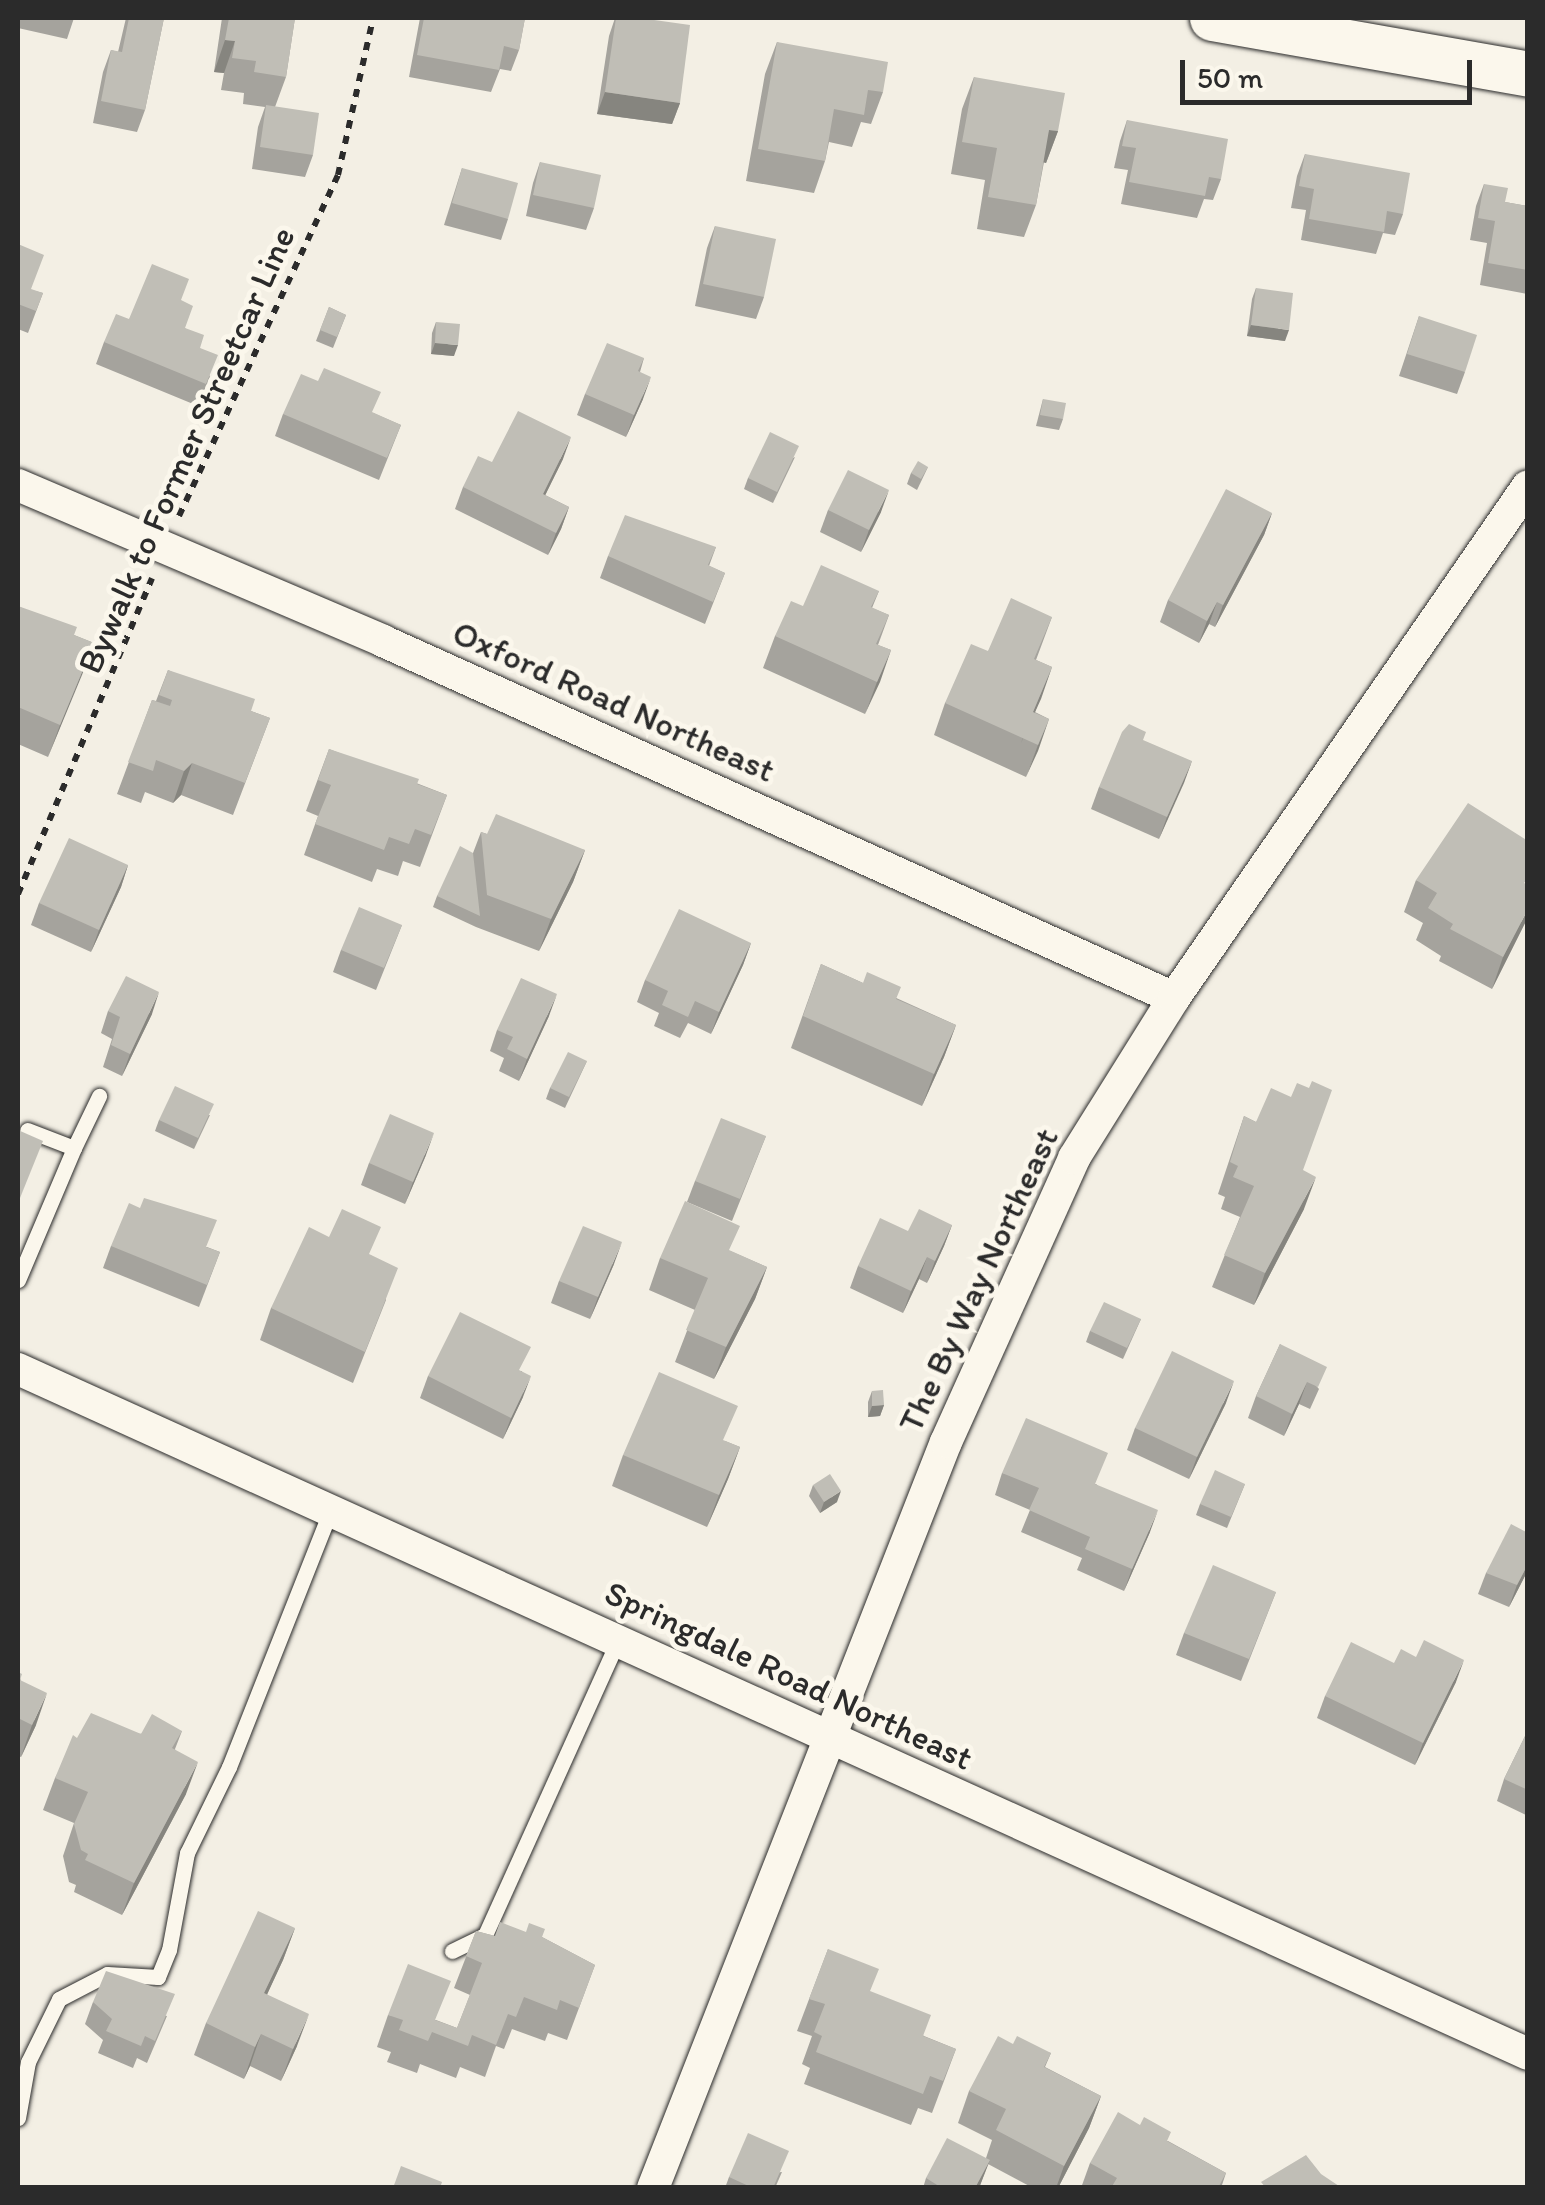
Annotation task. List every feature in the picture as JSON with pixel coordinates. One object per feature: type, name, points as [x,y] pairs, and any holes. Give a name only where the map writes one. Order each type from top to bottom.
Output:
[{"type":"street","points":[[1212,18],[1528,74]]},
{"type":"street","name":"Oxford Road Northeast","points":[[18,486],[166,545],[1174,998]]},
{"type":"street","name":"The By Way Northeast","points":[[654,2188],[946,1442],[1042,1226],[1099,1115],[1174,998],[1528,486]]},
{"type":"street","name":"Springdale Road Northeast","points":[[18,1369],[1528,2054]]},
{"type":"lane","points":[[18,1280],[99,1096]]},
{"type":"lane","points":[[27,1130],[74,1148]]},
{"type":"lane","points":[[18,2118],[28,2062],[58,1999],[107,1974],[158,1977],[170,1950],[187,1853],[230,1767],[332,1510]]},
{"type":"lane","points":[[452,1951],[486,1934],[618,1641]]},
{"type":"path","name":"Bywalk to Former Streetcar Line","points":[[18,894],[166,545],[338,175],[373,18]]},
{"type":"building","points":[[129,18],[164,18],[145,110],[101,101],[111,50],[122,52]]},
{"type":"building","points":[[229,18],[295,18],[286,77],[254,72],[256,61],[232,58],[235,41],[225,40]]},
{"type":"building","points":[[424,18],[525,18],[519,50],[504,46],[499,70],[417,55]]},
{"type":"building","points":[[616,18],[690,25],[680,103],[605,92]]},
{"type":"building","points":[[777,42],[888,62],[883,92],[868,90],[864,115],[834,109],[825,161],[758,149]]},
{"type":"building","points":[[974,77],[1065,93],[1058,131],[1049,130],[1036,205],[988,197],[997,148],[962,142]]},
{"type":"building","points":[[266,105],[319,113],[313,155],[260,147]]},
{"type":"building","points":[[1127,120],[1228,139],[1221,179],[1209,177],[1205,196],[1129,182],[1136,148],[1122,146]]},
{"type":"building","points":[[1305,154],[1410,173],[1403,214],[1387,211],[1384,232],[1309,219],[1314,189],[1299,186]]},
{"type":"building","points":[[540,162],[601,175],[594,208],[533,195]]},
{"type":"building","points":[[462,168],[518,183],[508,219],[452,203]]},
{"type":"building","points":[[1484,184],[1508,188],[1505,202],[1528,206],[1528,270],[1488,263],[1495,221],[1478,218]]},
{"type":"building","points":[[715,226],[776,239],[764,297],[703,284]]},
{"type":"building","points":[[18,244],[44,255],[31,289],[43,293],[36,311],[18,304]]},
{"type":"building","points":[[152,264],[189,279],[181,300],[193,306],[185,328],[204,335],[200,348],[218,355],[206,384],[104,342],[116,314],[129,319]]},
{"type":"building","points":[[1256,288],[1293,293],[1289,330],[1251,325]]},
{"type":"building","points":[[329,307],[346,315],[337,337],[320,330]]},
{"type":"building","points":[[1419,316],[1477,335],[1465,372],[1407,354]]},
{"type":"building","points":[[436,322],[460,324],[458,345],[435,343]]},
{"type":"building","points":[[607,343],[644,358],[638,371],[651,377],[634,415],[585,394]]},
{"type":"building","points":[[324,368],[381,392],[372,412],[401,425],[387,458],[283,414],[301,374],[318,381]]},
{"type":"building","points":[[1043,399],[1066,403],[1063,419],[1040,415]]},
{"type":"building","points":[[518,411],[571,437],[543,494],[569,507],[556,533],[463,487],[478,456],[492,462]]},
{"type":"building","points":[[770,432],[799,446],[777,492],[748,478]]},
{"type":"building","points":[[918,461],[928,467],[921,479],[911,473]]},
{"type":"building","points":[[848,470],[889,490],[869,530],[828,510]]},
{"type":"building","points":[[1226,489],[1272,513],[1223,605],[1217,602],[1207,621],[1168,600]]},
{"type":"building","points":[[625,515],[716,547],[708,565],[725,573],[713,602],[608,556]]},
{"type":"building","points":[[821,565],[879,591],[871,607],[889,615],[876,644],[891,650],[877,682],[775,636],[791,601],[803,606]]},
{"type":"building","points":[[1011,598],[1052,617],[1034,659],[1052,667],[1033,712],[1049,719],[1038,745],[945,703],[971,644],[988,651]]},
{"type":"building","points":[[18,606],[77,627],[74,635],[94,643],[60,725],[18,707]]},
{"type":"building","points":[[168,670],[255,699],[251,711],[270,718],[245,783],[192,763],[184,771],[156,760],[153,771],[128,762],[152,700],[170,706],[172,700],[159,695]]},
{"type":"building","points":[[1129,724],[1146,732],[1143,740],[1192,761],[1167,817],[1099,787]]},
{"type":"building","points":[[329,749],[419,779],[417,784],[447,795],[431,835],[415,829],[409,844],[389,837],[384,850],[315,824],[331,785],[318,780]]},
{"type":"building","points":[[1468,803],[1528,841],[1528,878],[1524,883],[1528,885],[1528,909],[1503,957],[1450,929],[1453,924],[1428,908],[1437,893],[1416,880]]},
{"type":"building","points":[[496,814],[585,850],[551,919],[487,895],[481,832],[487,834]]},
{"type":"building","points":[[69,838],[128,865],[99,930],[39,903]]},
{"type":"building","points":[[460,846],[473,853],[480,916],[437,896]]},
{"type":"building","points":[[359,907],[402,925],[384,968],[341,950]]},
{"type":"building","points":[[679,909],[751,943],[719,1012],[695,1001],[688,1017],[662,1005],[668,991],[645,980]]},
{"type":"building","points":[[821,964],[863,983],[867,972],[901,987],[896,999],[956,1025],[934,1074],[803,1016]]},
{"type":"building","points":[[126,976],[159,992],[130,1054],[111,1045],[120,1017],[108,1011]]},
{"type":"building","points":[[521,978],[557,994],[527,1059],[507,1049],[513,1037],[497,1030]]},
{"type":"building","points":[[568,1052],[587,1061],[569,1097],[550,1088]]},
{"type":"building","points":[[1312,1081],[1332,1090],[1303,1170],[1316,1177],[1265,1273],[1224,1255],[1254,1186],[1233,1177],[1238,1166],[1230,1162],[1244,1116],[1256,1122],[1271,1088],[1291,1097],[1297,1083],[1309,1088]]},
{"type":"building","points":[[175,1086],[214,1104],[198,1138],[159,1120]]},
{"type":"building","points":[[390,1114],[434,1133],[413,1182],[369,1163]]},
{"type":"building","points":[[721,1118],[766,1136],[740,1199],[695,1181]]},
{"type":"building","points":[[18,1130],[43,1141],[18,1203]]},
{"type":"building","points":[[144,1198],[217,1220],[206,1247],[220,1252],[207,1285],[111,1246],[129,1203],[140,1208]]},
{"type":"building","points":[[685,1201],[740,1226],[729,1250],[767,1267],[726,1347],[686,1330],[708,1278],[660,1258]]},
{"type":"building","points":[[342,1209],[381,1227],[369,1254],[398,1268],[365,1352],[271,1308],[309,1227],[329,1237]]},
{"type":"building","points":[[919,1209],[952,1225],[935,1261],[927,1257],[911,1291],[858,1266],[880,1218],[908,1231]]},
{"type":"building","points":[[583,1226],[622,1242],[598,1297],[559,1281]]},
{"type":"building","points":[[1104,1302],[1141,1319],[1127,1348],[1090,1331]]},
{"type":"building","points":[[460,1312],[531,1347],[519,1370],[531,1376],[511,1418],[428,1376]]},
{"type":"building","points":[[1280,1344],[1327,1367],[1318,1387],[1307,1382],[1292,1414],[1256,1396]]},
{"type":"building","points":[[1172,1351],[1234,1381],[1197,1457],[1135,1428]]},
{"type":"building","points":[[659,1372],[738,1406],[723,1440],[740,1447],[719,1495],[623,1455]]},
{"type":"building","points":[[883,1390],[884,1405],[872,1406],[872,1391]]},
{"type":"building","points":[[1026,1418],[1108,1453],[1095,1484],[1158,1510],[1132,1569],[1085,1549],[1090,1537],[1029,1510],[1039,1488],[1002,1473]]},
{"type":"building","points":[[1215,1470],[1245,1484],[1231,1517],[1200,1504]]},
{"type":"building","points":[[830,1474],[841,1491],[824,1502],[813,1485]]},
{"type":"building","points":[[1511,1524],[1528,1533],[1528,1564],[1517,1585],[1486,1573]]},
{"type":"building","points":[[1213,1565],[1276,1592],[1249,1659],[1184,1633]]},
{"type":"building","points":[[1424,1640],[1464,1660],[1423,1743],[1325,1696],[1351,1642],[1394,1663],[1401,1649],[1416,1657]]},
{"type":"building","points":[[18,1672],[22,1674],[20,1680],[47,1693],[32,1725],[18,1718]]},
{"type":"building","points":[[91,1713],[141,1734],[152,1714],[182,1731],[172,1748],[198,1762],[134,1883],[85,1860],[88,1854],[81,1850],[74,1824],[88,1792],[55,1778],[73,1735],[77,1738]]},
{"type":"building","points":[[1528,1730],[1528,1790],[1504,1779]]},
{"type":"building","points":[[258,1911],[295,1928],[264,1993],[309,2014],[293,2049],[261,2034],[255,2047],[206,2023]]},
{"type":"building","points":[[500,1922],[526,1932],[529,1923],[545,1929],[542,1937],[595,1965],[579,2008],[560,2000],[557,2010],[524,1997],[516,2017],[508,2014],[496,2045],[472,2035],[468,2046],[432,2032],[428,2041],[399,2030],[403,2020],[388,2015],[408,1964],[451,1981],[435,2020],[457,2028],[482,1963],[466,1956],[476,1931],[495,1936]]},
{"type":"building","points":[[828,1949],[879,1969],[870,1991],[931,2015],[923,2036],[956,2049],[943,2081],[930,2076],[923,2094],[816,2052],[822,2036],[814,2032],[825,2004],[809,1999]]},
{"type":"building","points":[[106,1971],[175,1994],[155,2041],[145,2036],[141,2046],[106,2031],[112,2019],[93,2002]]},
{"type":"building","points":[[998,2036],[1013,2044],[1017,2036],[1051,2053],[1044,2067],[1101,2096],[1064,2166],[996,2130],[1006,2109],[969,2091]]},
{"type":"building","points":[[1118,2112],[1140,2125],[1144,2117],[1171,2132],[1167,2141],[1226,2173],[1218,2188],[1111,2188],[1117,2178],[1090,2163]]},
{"type":"building","points":[[748,2133],[789,2151],[773,2188],[753,2188],[729,2177]]},
{"type":"building","points":[[947,2138],[990,2160],[975,2188],[942,2188],[926,2178]]},
{"type":"building","points":[[1306,2155],[1321,2174],[1342,2188],[1266,2188],[1261,2182]]},
{"type":"building","points":[[401,2166],[442,2182],[440,2188],[393,2188]]}]
